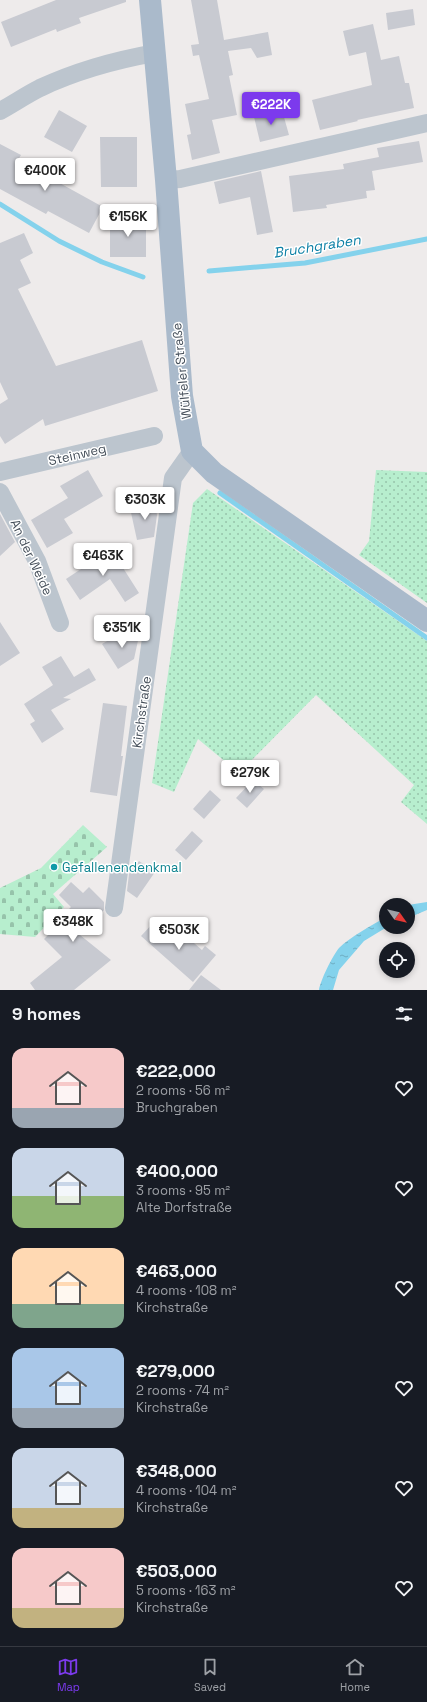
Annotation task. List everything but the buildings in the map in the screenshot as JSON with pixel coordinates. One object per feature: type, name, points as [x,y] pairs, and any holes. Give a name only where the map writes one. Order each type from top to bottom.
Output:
[{"type":"main road","name":"Wülfeler Straße","points":[[150,0],[166,180],[182,396],[192,451]]},
{"type":"main road","points":[[192,451],[214,474],[427,621]]},
{"type":"street","points":[[0,111],[40,88],[88,70],[123,59],[155,53]]},
{"type":"street","points":[[166,180],[180,180],[427,123]]},
{"type":"street","name":"Steinweg","points":[[0,472],[154,436]]},
{"type":"street","name":"Kirchstraße","points":[[114,908],[173,478],[192,451]]},
{"type":"street","name":"An der Weide","points":[[0,492],[37,561],[60,623]]},
{"type":"green space","points":[[376,470],[427,472],[427,603],[359,555],[369,541]]},
{"type":"green space","points":[[207,489],[427,641],[427,824],[401,802],[414,785],[316,695],[239,773],[198,739],[174,792],[152,783],[193,503]]},
{"type":"green space","points":[[83,825],[107,847],[53,894],[64,907],[35,937],[0,934],[0,888],[41,868]]},
{"type":"water","points":[[427,902],[427,910],[415,915],[415,904]]},
{"type":"water","points":[[379,921],[379,932],[364,941],[339,970],[333,990],[319,990],[327,968],[339,948]]},
{"type":"waterway","name":"Bruchgraben","points":[[0,204],[59,241],[102,262],[143,277]]},
{"type":"waterway","name":"Bruchgraben","points":[[209,271],[305,263],[427,239]]},
{"type":"waterway","points":[[220,493],[427,638]]},
{"type":"place","name":"Gefallenendenkmal","points":[[54,867]]}]
